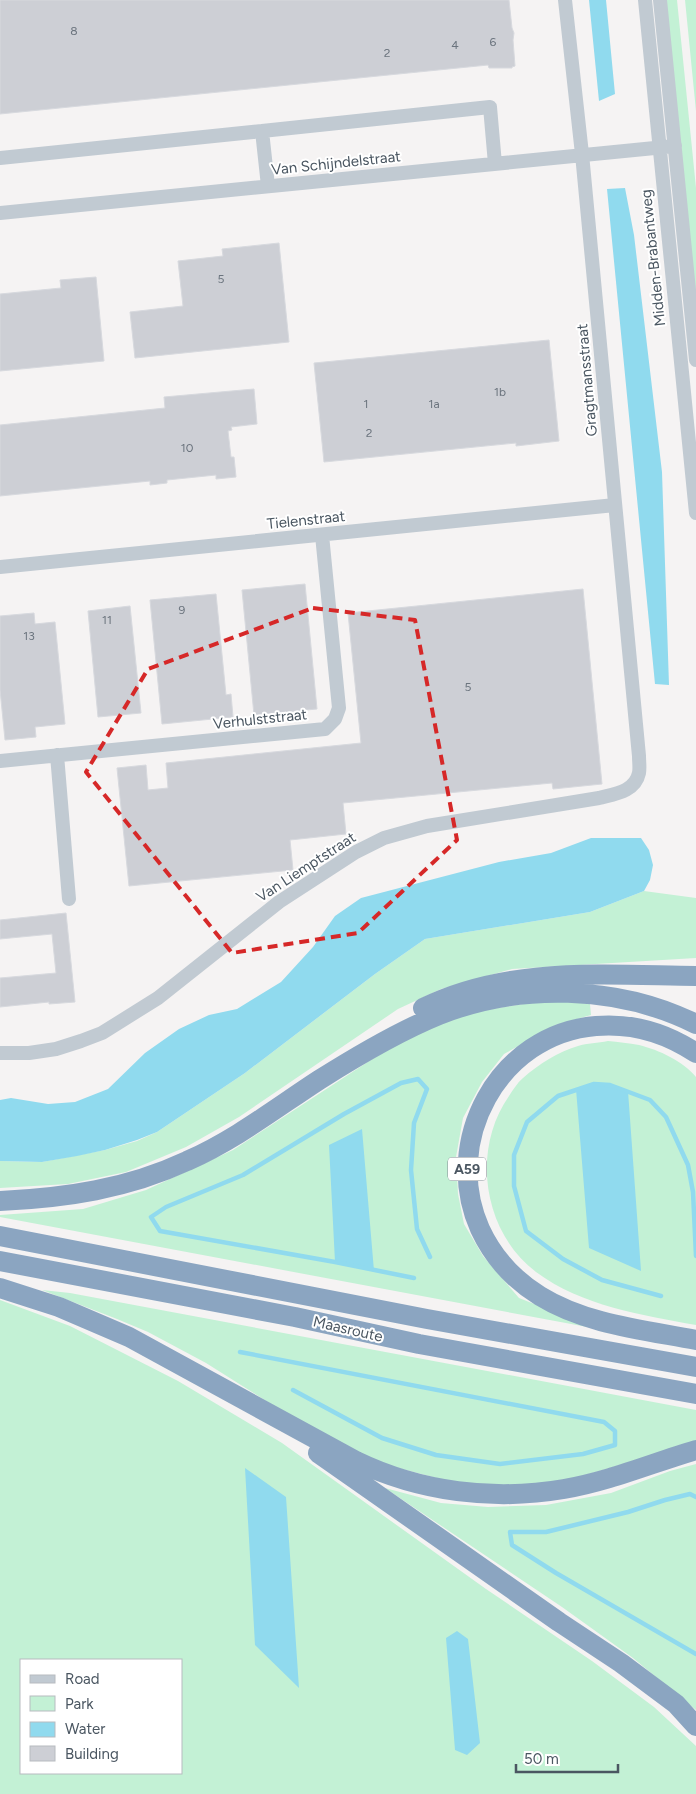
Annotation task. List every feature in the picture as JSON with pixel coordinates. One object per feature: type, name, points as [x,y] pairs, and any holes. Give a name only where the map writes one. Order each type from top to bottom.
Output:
[{"type":"highway","points":[[320,1080],[362,1045],[406,1017],[434,1002],[478,987],[523,978],[564,975],[696,976]]},
{"type":"highway","points":[[0,1201],[59,1197],[111,1188],[153,1175],[187,1161],[216,1147],[320,1080],[420,1023],[461,1007],[508,997],[554,993],[607,996],[635,1002],[696,1024]]},
{"type":"highway","name":"A59","points":[[696,1053],[663,1035],[641,1028],[623,1026],[580,1028],[547,1040],[519,1059],[505,1072],[482,1105],[472,1132],[467,1170],[472,1210],[486,1242],[504,1265],[527,1287],[540,1296],[608,1323],[696,1340]]},
{"type":"highway","name":"Maasroute","points":[[0,1236],[427,1319],[696,1367]]},
{"type":"highway","name":"Maasroute","points":[[0,1262],[295,1317],[419,1344],[696,1394]]},
{"type":"highway","points":[[0,1288],[59,1307],[129,1337],[378,1471],[435,1488],[495,1494],[530,1494],[565,1489],[636,1470],[696,1450]]},
{"type":"highway","points":[[237,1395],[558,1622],[621,1663],[676,1704],[696,1726]]},
{"type":"street","name":"Gragtmansstraat","points":[[565,0],[582,154],[639,756]]},
{"type":"street","name":"Midden-Brabantweg","points":[[645,0],[658,147],[696,512]]},
{"type":"street","points":[[660,0],[696,360]]},
{"type":"street","points":[[0,158],[490,107],[495,164]]},
{"type":"street","points":[[262,131],[268,186]]},
{"type":"street","name":"Van Schijndelstraat","points":[[0,213],[675,146]]},
{"type":"street","name":"Tielenstraat","points":[[0,567],[615,505]]},
{"type":"street","name":"Verhulststraat","points":[[0,761],[325,729],[335,719],[339,708],[322,535]]},
{"type":"street","points":[[57,755],[69,899]]},
{"type":"street","name":"Van Liemptstraat","points":[[0,1053],[29,1053],[56,1049],[82,1042],[111,1028],[158,998],[279,902],[356,852],[384,838],[427,826],[620,793],[634,785],[639,774],[639,756]]},
{"type":"highlighted area","points":[[313,608],[415,620],[457,840],[358,933],[232,953],[86,772],[148,669]]},
{"type":"green space","points":[[664,0],[677,0],[696,188],[696,316]]},
{"type":"green space","points":[[685,0],[696,0],[696,111]]},
{"type":"green space","points":[[644,891],[696,898],[696,958],[512,969],[441,989],[398,1009],[239,1117],[186,1147],[126,1172],[68,1184],[0,1188],[0,1161],[42,1162],[105,1150],[137,1141],[157,1132],[245,1073],[375,974],[425,939],[590,912]]},
{"type":"green space","points":[[553,999],[590,1004],[591,1015],[556,1025],[504,1054],[482,1082],[463,1118],[456,1157],[458,1194],[464,1224],[483,1256],[519,1298],[598,1329],[0,1217],[0,1215],[83,1209],[146,1190],[233,1150],[380,1054],[425,1029],[468,1013]]},
{"type":"green space","points":[[608,1041],[639,1045],[655,1050],[678,1061],[696,1077],[696,1325],[613,1308],[554,1284],[536,1272],[518,1255],[504,1235],[494,1213],[488,1189],[487,1165],[490,1141],[497,1117],[512,1091],[529,1073],[556,1055],[581,1045]]},
{"type":"green space","points":[[42,1290],[70,1293],[696,1410],[696,1443],[551,1485],[464,1485],[371,1461],[301,1423],[206,1363],[148,1332]]},
{"type":"green space","points":[[0,1300],[70,1326],[178,1381],[282,1443],[486,1589],[592,1661],[654,1707],[696,1746],[696,1794],[0,1794]]},
{"type":"green space","points":[[696,1464],[696,1710],[633,1658],[562,1607],[385,1488],[441,1503],[488,1507],[546,1505],[611,1493],[670,1471]]},
{"type":"water","points":[[589,0],[606,0],[615,94],[599,101]]},
{"type":"water","points":[[625,188],[634,235],[662,472],[669,685],[655,684],[607,189]]},
{"type":"water","points":[[591,838],[641,838],[649,850],[653,865],[650,880],[644,891],[590,912],[425,939],[375,974],[245,1073],[157,1132],[105,1150],[77,1156],[42,1162],[0,1161],[0,1100],[11,1098],[48,1104],[75,1102],[108,1089],[145,1053],[179,1029],[209,1015],[237,1009],[281,982],[313,947],[335,916],[361,898],[499,862],[551,853]]},
{"type":"water","points":[[594,1084],[610,1085],[628,1091],[641,1271],[589,1248],[576,1089]]},
{"type":"water","points":[[362,1129],[374,1271],[335,1262],[329,1145]]},
{"type":"water","points":[[245,1468],[286,1497],[299,1688],[255,1645]]},
{"type":"water","points":[[457,1631],[468,1639],[480,1743],[467,1755],[455,1750],[446,1638]]},
{"type":"building","points":[[0,0],[509,0],[514,33],[515,66],[512,68],[489,68],[488,65],[0,114]]},
{"type":"building","points":[[279,243],[289,342],[135,358],[130,312],[183,306],[178,261],[223,256],[222,249]]},
{"type":"building","points":[[96,277],[104,361],[0,371],[0,294],[61,288],[60,280]]},
{"type":"building","points":[[549,340],[559,441],[516,446],[516,443],[324,462],[314,363]]},
{"type":"building","points":[[254,389],[257,424],[231,427],[232,430],[228,431],[236,477],[216,479],[216,475],[167,480],[167,483],[150,485],[150,481],[0,496],[0,425],[165,408],[164,397]]},
{"type":"building","points":[[305,584],[317,709],[254,715],[242,590]]},
{"type":"building","points":[[583,589],[602,784],[553,789],[552,783],[343,803],[346,834],[290,840],[293,870],[129,886],[117,768],[146,765],[148,790],[168,788],[166,763],[361,743],[348,613]]},
{"type":"building","points":[[216,594],[226,695],[231,694],[233,717],[162,724],[150,600]]},
{"type":"building","points":[[130,606],[141,713],[98,717],[88,611]]},
{"type":"building","points":[[34,613],[35,624],[55,622],[65,724],[35,727],[36,737],[5,740],[0,690],[0,616]]},
{"type":"building","points":[[66,913],[75,1002],[49,1004],[49,1002],[0,1007],[0,978],[56,973],[52,934],[0,939],[0,920]]},
{"type":"waterway","points":[[414,1278],[160,1231],[151,1217],[166,1207],[243,1175],[344,1114],[401,1083],[418,1079],[427,1089],[414,1123],[411,1170],[417,1229],[430,1257]]},
{"type":"waterway","points":[[661,1296],[602,1280],[563,1259],[526,1231],[514,1186],[514,1155],[527,1122],[558,1096],[594,1084],[610,1085],[650,1100],[666,1117],[688,1165],[693,1192],[696,1256]]},
{"type":"waterway","points":[[240,1352],[604,1422],[615,1431],[615,1445],[583,1454],[500,1464],[436,1455],[382,1438],[293,1390]]},
{"type":"waterway","points":[[696,1497],[690,1494],[628,1512],[546,1532],[510,1532],[512,1545],[556,1573],[696,1654]]}]
